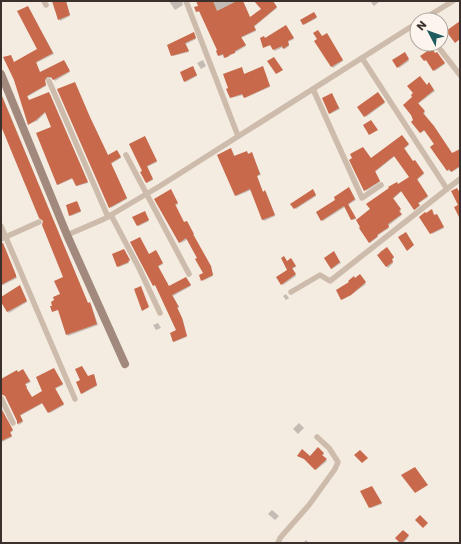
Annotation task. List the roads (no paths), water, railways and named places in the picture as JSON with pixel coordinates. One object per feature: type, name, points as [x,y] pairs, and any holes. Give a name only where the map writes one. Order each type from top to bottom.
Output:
[{"type":"street","points":[[186,1],[238,136]]},
{"type":"street","points":[[435,12],[453,1]]},
{"type":"street","points":[[67,235],[109,216],[146,194],[409,28]]},
{"type":"street","points":[[442,52],[460,75]]},
{"type":"street","points":[[362,58],[447,188]]},
{"type":"street","points":[[1,74],[67,235],[125,364]]},
{"type":"street","points":[[49,81],[109,216],[139,268],[160,313]]},
{"type":"street","points":[[313,89],[362,198],[380,185]]},
{"type":"street","points":[[126,155],[189,274]]},
{"type":"street","points":[[291,292],[320,275],[330,281],[460,179]]},
{"type":"street","points":[[3,237],[39,222]]},
{"type":"street","points":[[1,226],[3,237],[75,399]]},
{"type":"street","points":[[1,398],[13,423]]},
{"type":"street","points":[[278,543],[280,538],[319,492],[335,469],[338,462],[329,448],[317,437]]}]
